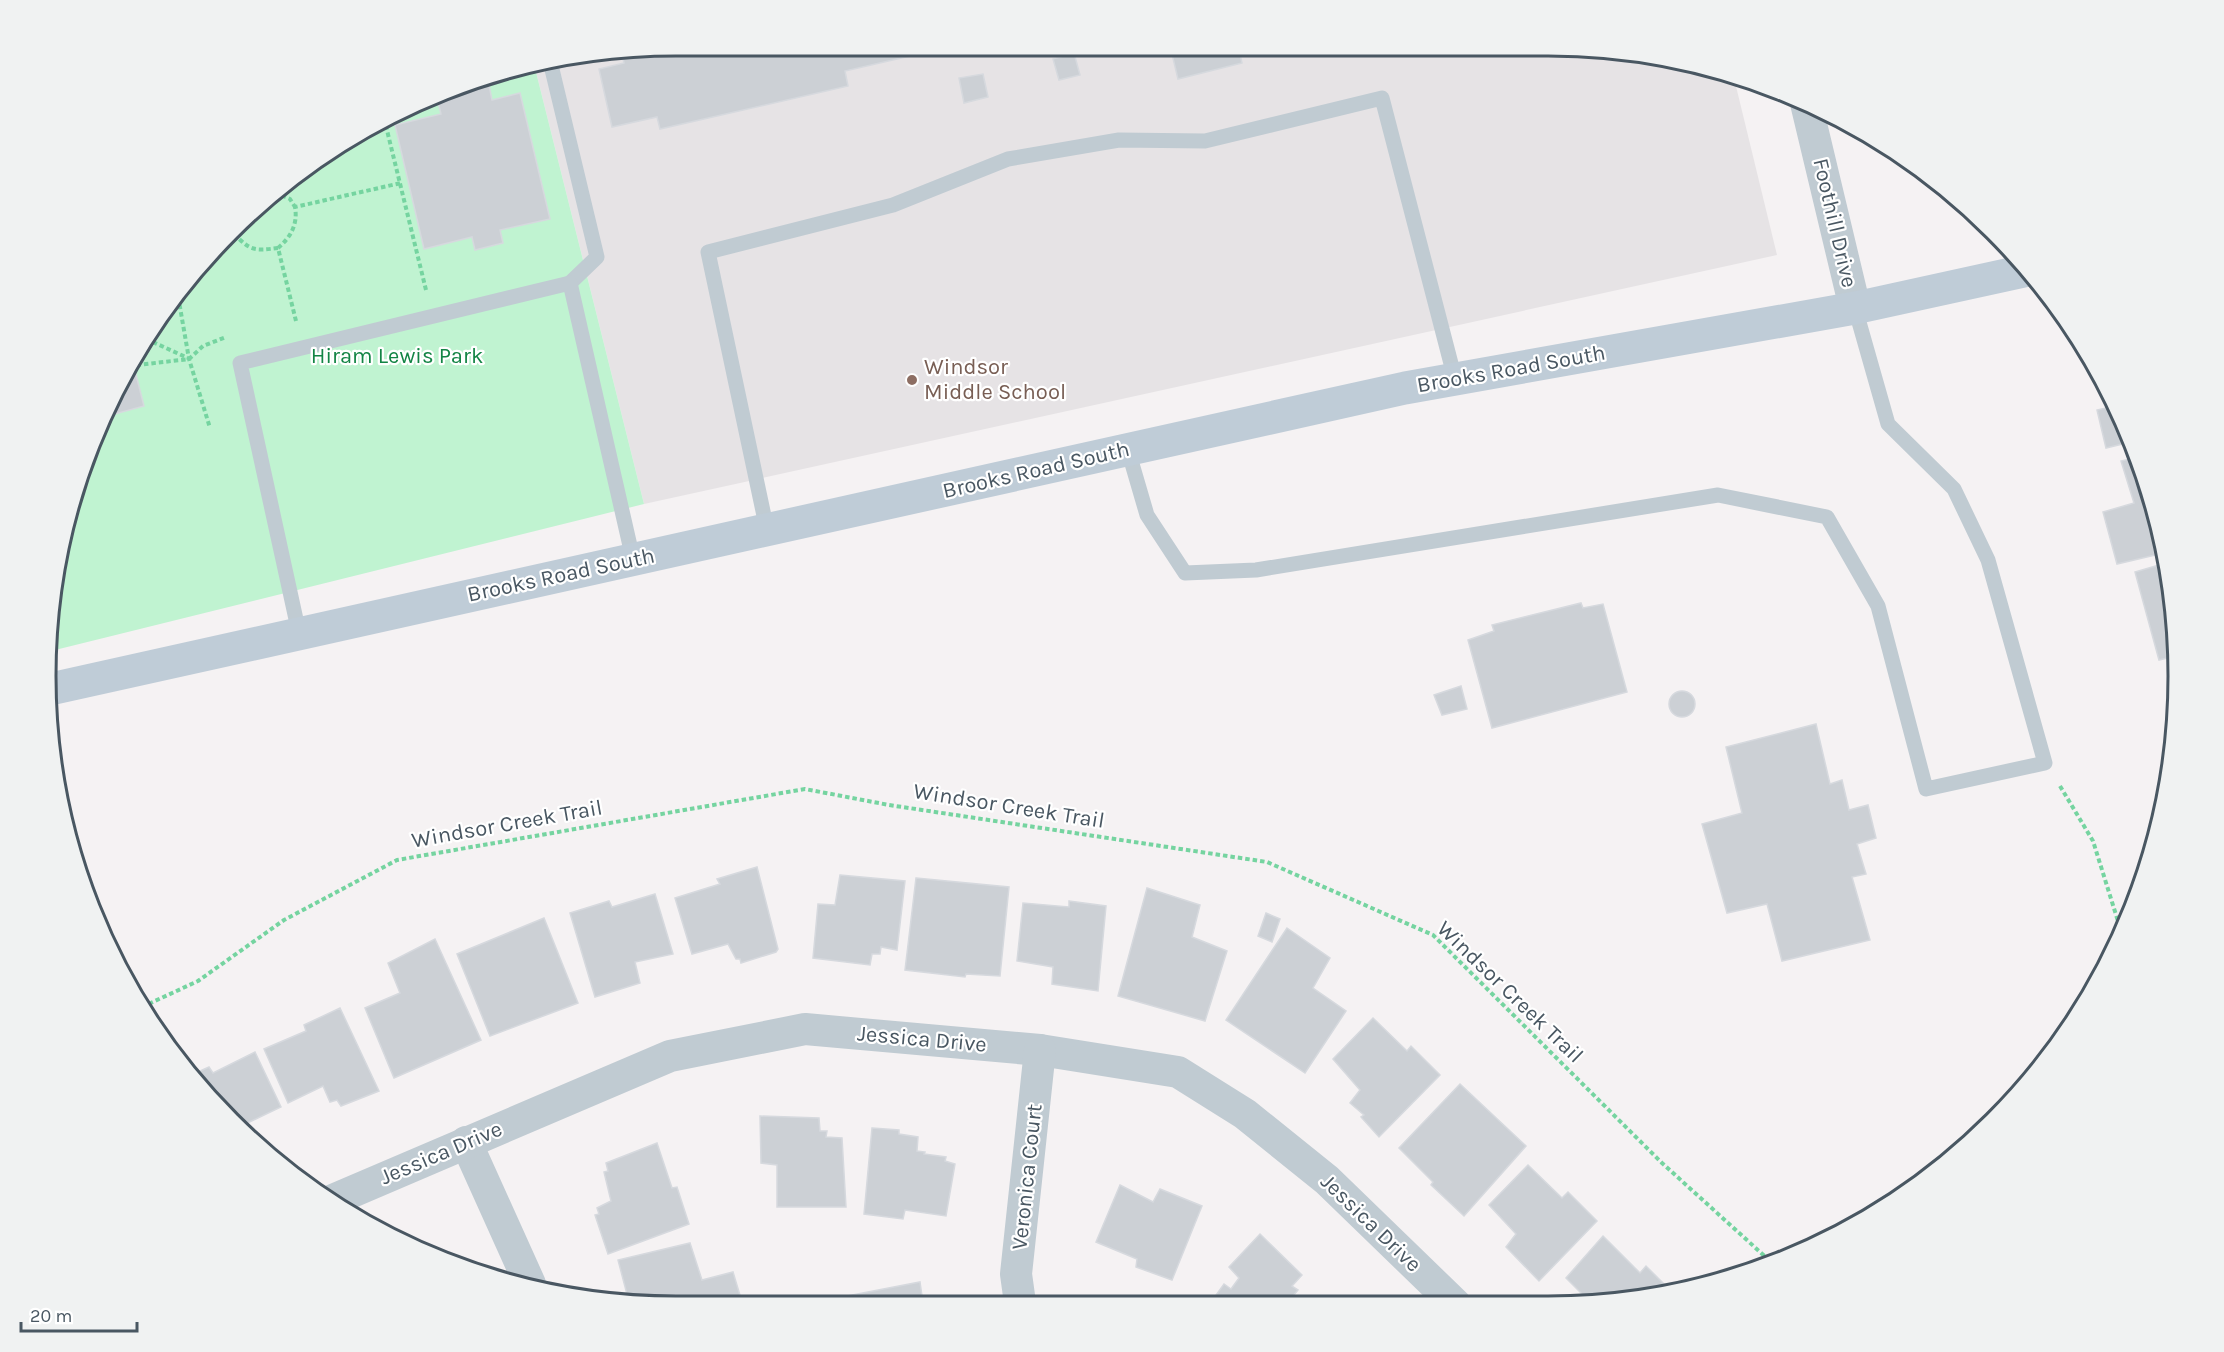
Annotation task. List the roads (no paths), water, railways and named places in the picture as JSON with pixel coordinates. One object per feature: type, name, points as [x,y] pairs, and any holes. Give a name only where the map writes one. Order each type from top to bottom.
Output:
[{"type":"street","name":"Foothill Drive","points":[[1808,113],[1855,308]]},
{"type":"street","name":"Brooks Road South","points":[[56,688],[1455,379],[1855,308],[2019,272]]},
{"type":"street","name":"Jessica Drive","points":[[340,1197],[670,1056],[805,1029],[1040,1050],[1178,1072],[1245,1114],[1327,1180],[1447,1296]]},
{"type":"street","name":"Veronica Court","points":[[1019,1296],[1016,1274],[1040,1050]]},
{"type":"street","points":[[466,1142],[527,1278]]},
{"type":"lane","points":[[299,633],[240,363],[570,283],[597,257],[551,68]]},
{"type":"lane","points":[[767,530],[708,252],[893,206],[1008,159],[1119,140],[1205,141],[1382,98],[1455,379]]},
{"type":"lane","points":[[570,283],[633,559]]},
{"type":"lane","points":[[1128,450],[1146,515],[1185,573],[1256,570],[1718,495],[1827,517],[1878,606],[1926,789],[2045,763],[1988,560],[1954,489],[1888,424],[1855,308]]},
{"type":"place","name":"Windsor Middle School","points":[[912,380]]},
{"type":"park label","name":"Hiram Lewis Park","points":[[397,356]]}]
